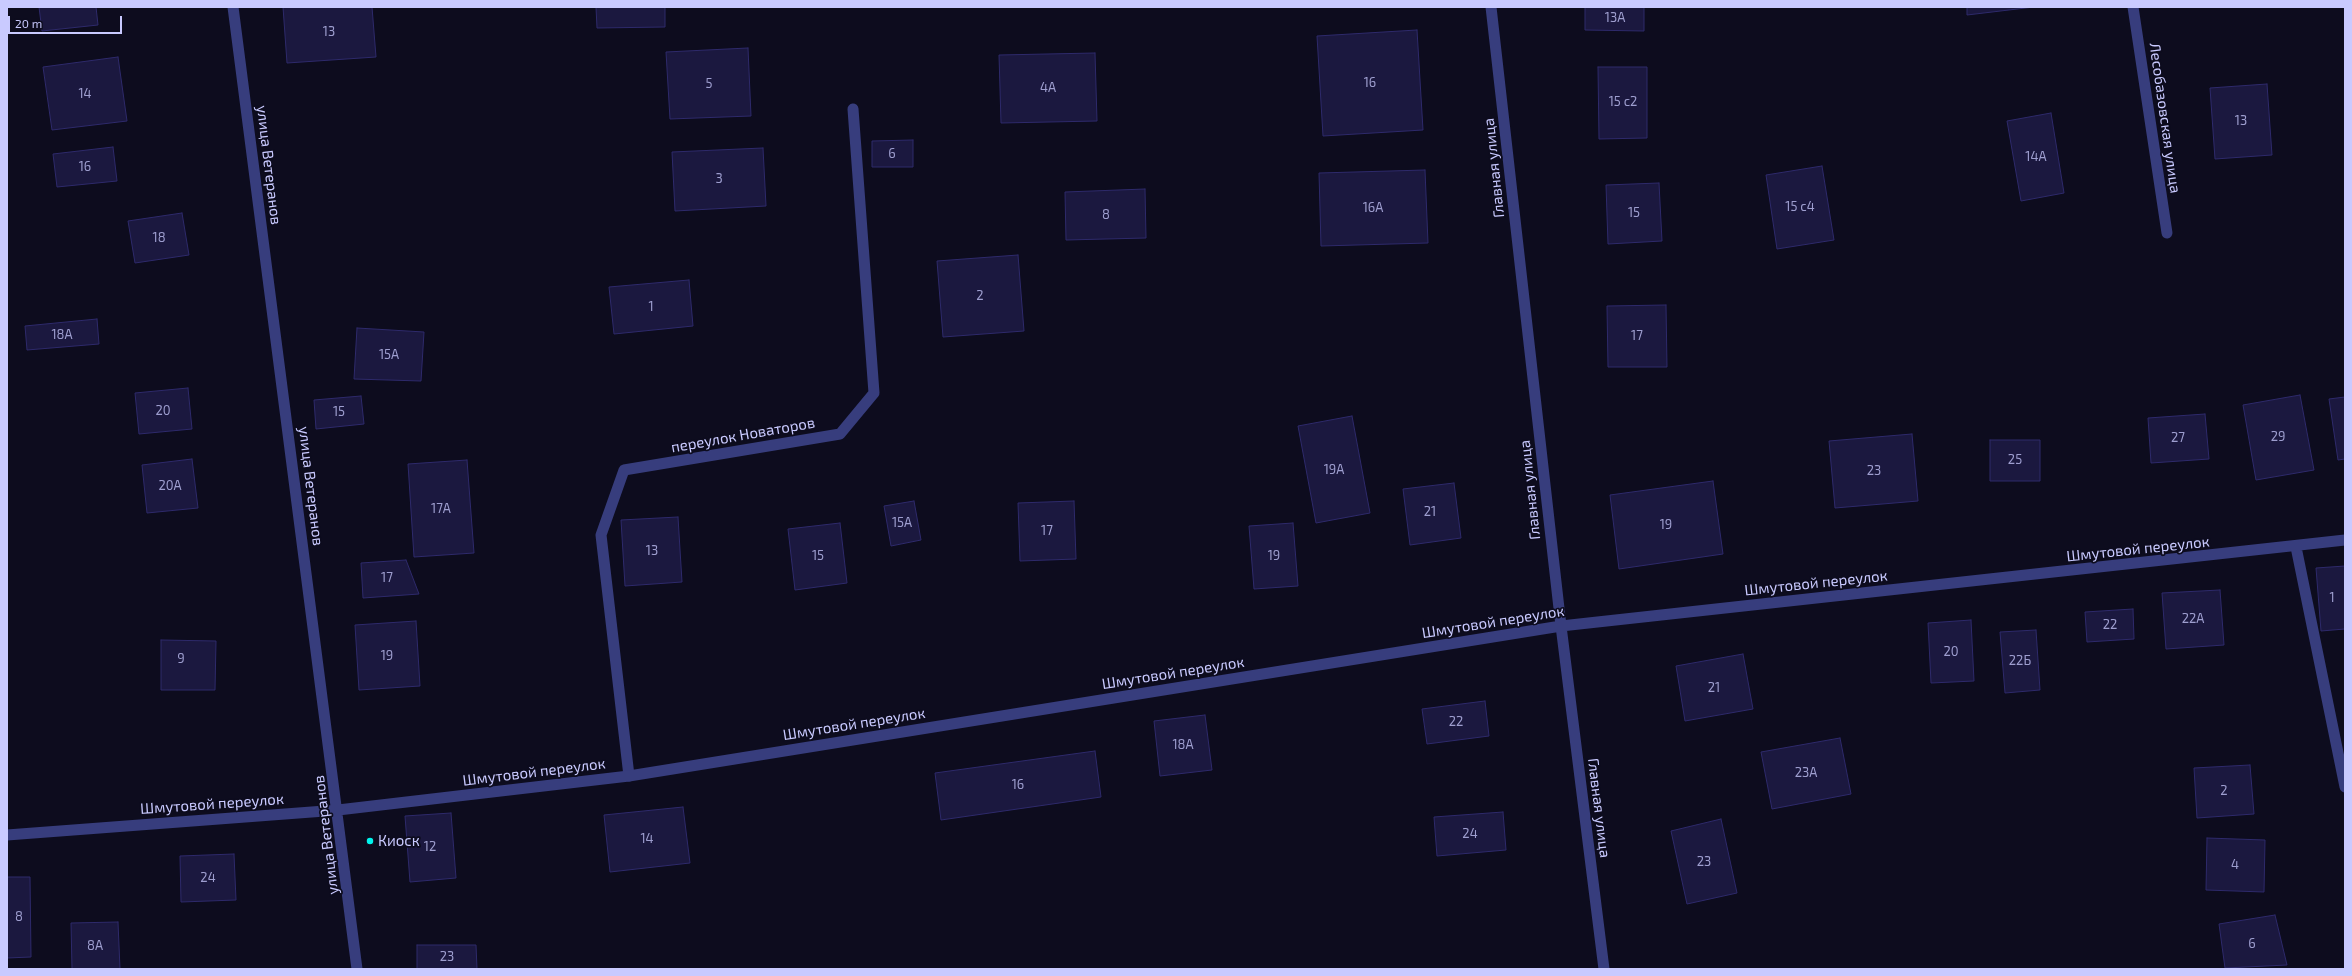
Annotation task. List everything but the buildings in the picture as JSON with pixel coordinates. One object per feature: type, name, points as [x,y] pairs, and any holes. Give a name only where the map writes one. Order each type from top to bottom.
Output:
[{"type":"street","name":"улица Ветеранов","points":[[233,7],[338,810],[357,969]]},
{"type":"street","name":"Главная улица","points":[[1490,7],[1561,626],[1604,969]]},
{"type":"street","name":"Лесобазовская улица","points":[[2133,7],[2167,234]]},
{"type":"street","name":"переулок Новаторов","points":[[628,776],[601,535],[624,470],[840,434],[874,393],[853,109]]},
{"type":"street","name":"Шмутовой переулок","points":[[7,835],[338,810],[628,776],[1561,626],[2296,547],[2345,540]]},
{"type":"street","points":[[2296,547],[2345,787]]},
{"type":"place","name":"Киоск","points":[[370,841]]}]
